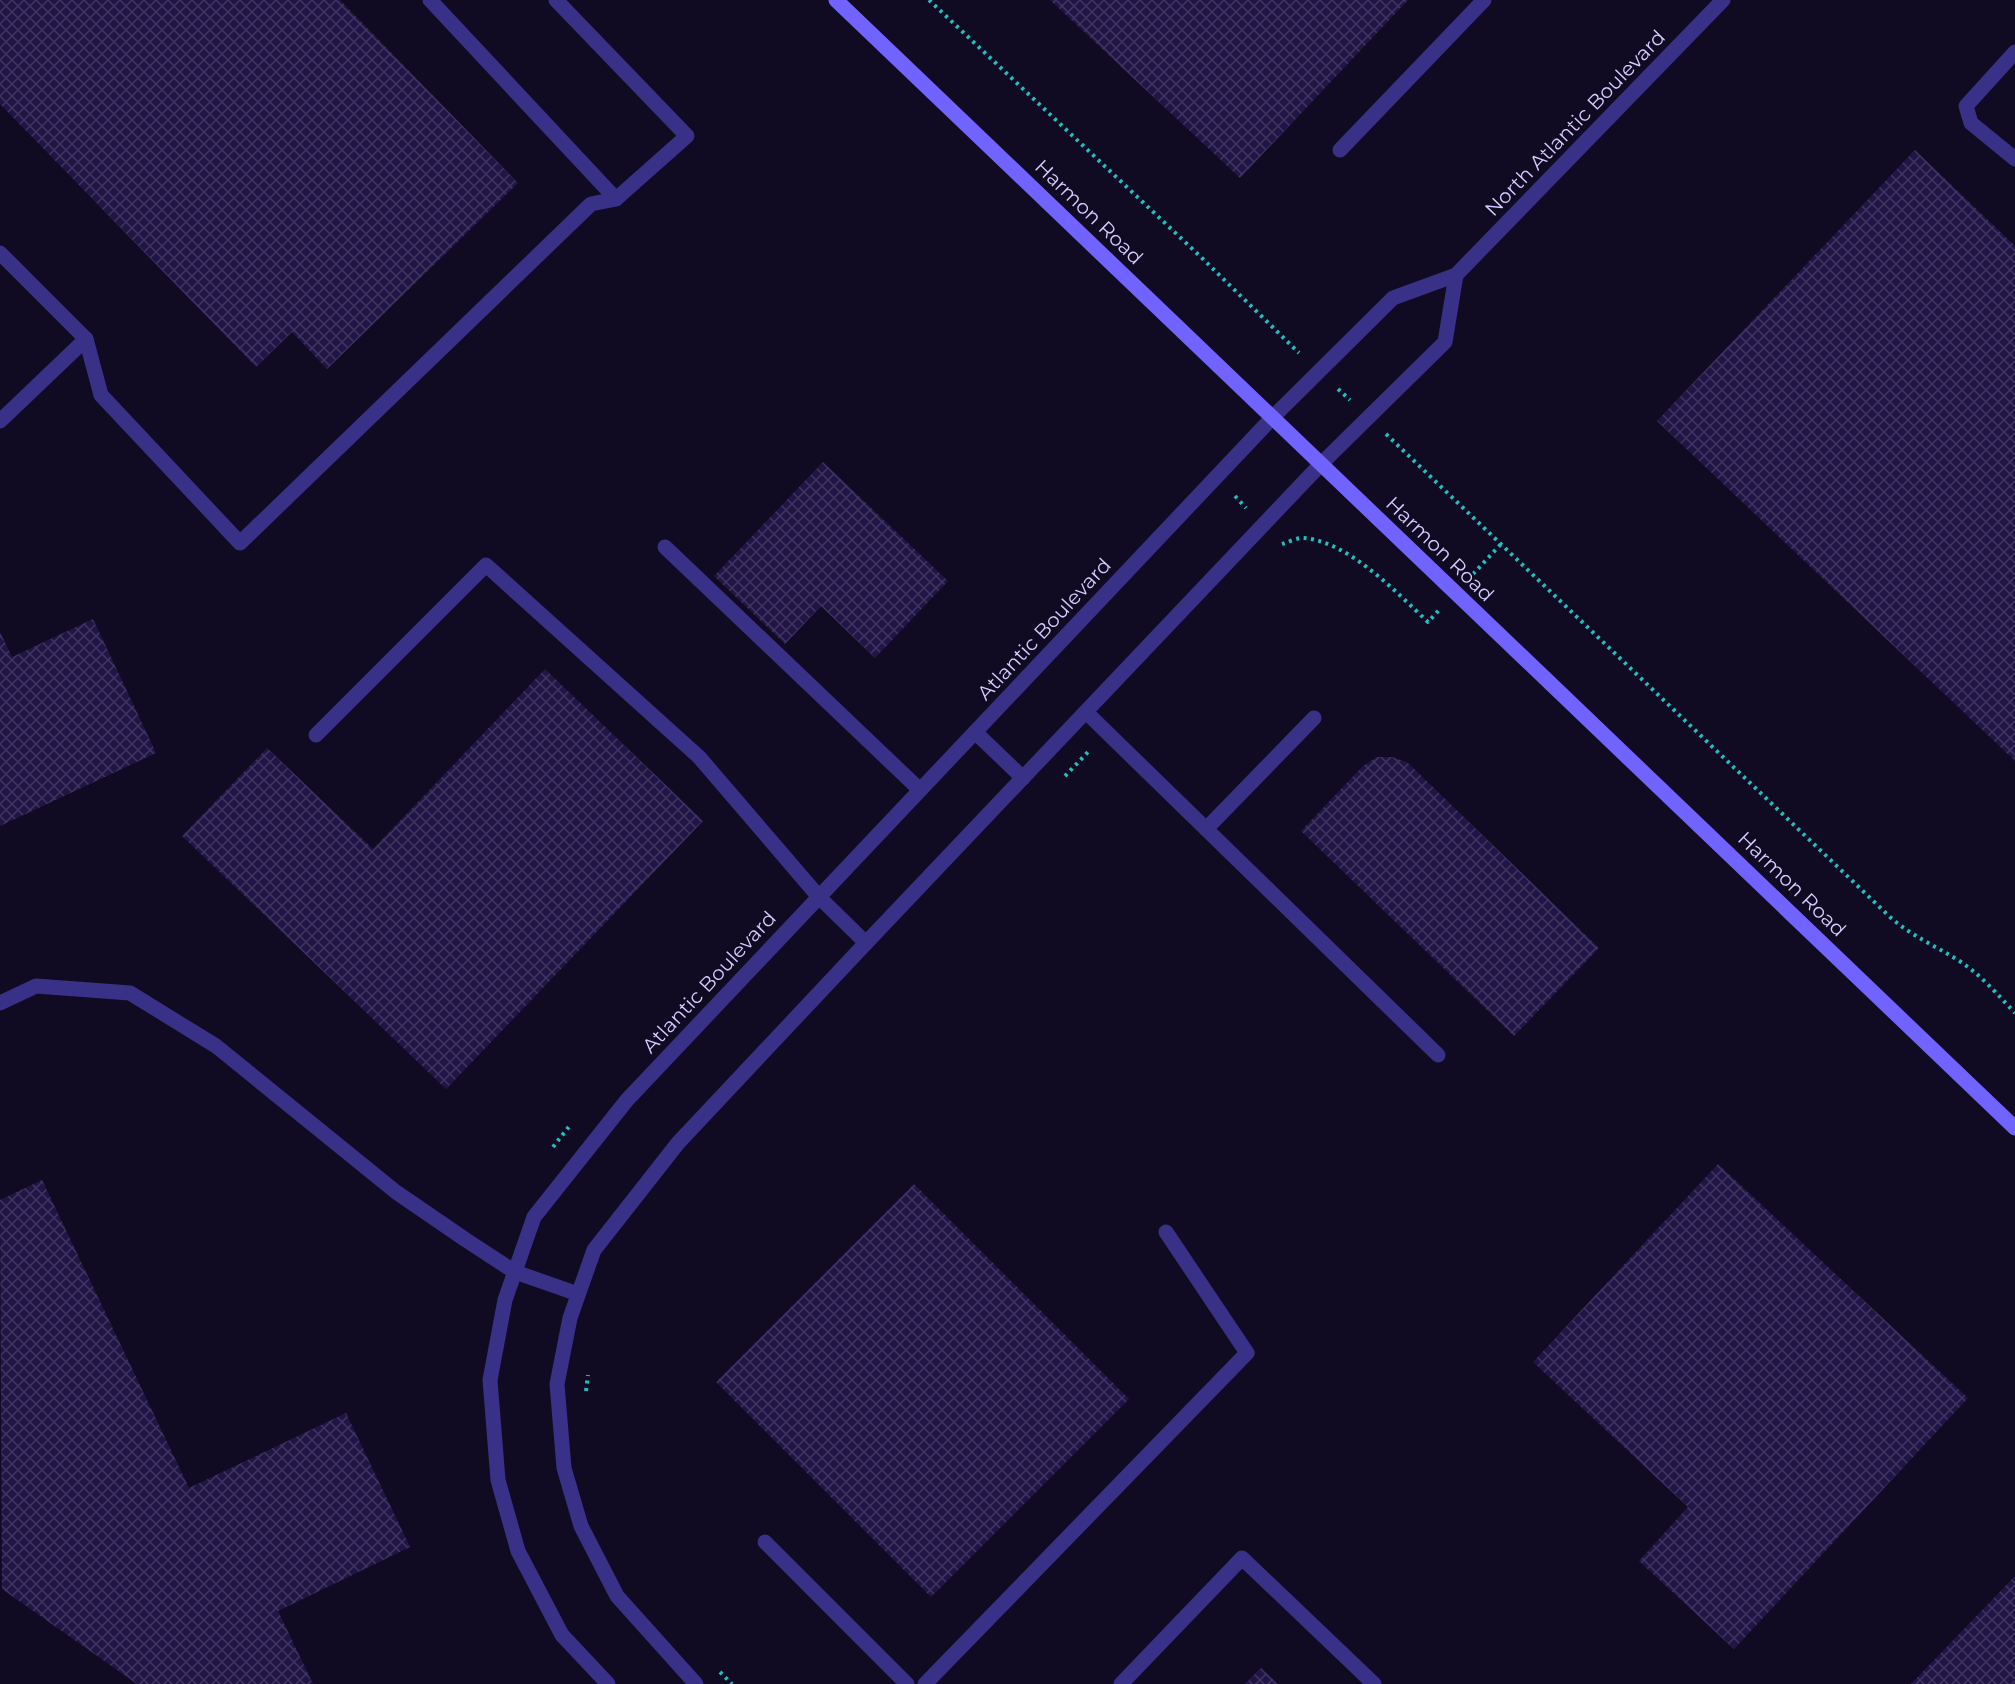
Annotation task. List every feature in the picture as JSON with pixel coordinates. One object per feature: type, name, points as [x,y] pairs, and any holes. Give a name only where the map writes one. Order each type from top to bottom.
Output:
[{"type":"street","points":[[430,0],[616,199]]},
{"type":"street","points":[[0,253],[86,339],[101,394],[240,543],[591,204],[616,199],[687,136],[556,0]]},
{"type":"street","name":"Harmon Road","points":[[836,0],[2015,1128]]},
{"type":"street","points":[[1340,150],[1484,0]]},
{"type":"street","name":"North Atlantic Boulevard","points":[[1273,417],[1393,298],[1456,275],[1723,0]]},
{"type":"street","points":[[2015,52],[1966,106],[1971,123],[2015,159]]},
{"type":"street","points":[[696,1684],[617,1596],[581,1526],[564,1468],[557,1384],[570,1318],[594,1250],[678,1143],[1321,464],[1445,342],[1456,275]]},
{"type":"street","points":[[0,422],[86,339]]},
{"type":"street","name":"Atlantic Boulevard","points":[[608,1684],[562,1635],[518,1551],[498,1480],[489,1380],[505,1300],[534,1217],[627,1100],[1273,417]]},
{"type":"street","points":[[665,547],[920,790]]},
{"type":"street","points":[[316,735],[486,565],[699,757],[819,897],[866,943]]},
{"type":"street","points":[[1086,712],[1438,1055]]},
{"type":"street","points":[[1206,829],[1314,718]]},
{"type":"street","points":[[975,732],[1023,778]]},
{"type":"street","points":[[0,1004],[36,986],[130,993],[216,1046],[396,1192],[515,1272],[578,1294]]},
{"type":"street","points":[[925,1684],[1247,1353],[1166,1232]]},
{"type":"street","points":[[765,1542],[907,1684]]},
{"type":"street","points":[[1121,1684],[1242,1558],[1374,1684]]},
{"type":"path","points":[[929,0],[1369,417],[1890,917],[1911,935],[1960,962],[1983,979],[2015,1013]]},
{"type":"path","points":[[1216,476],[1281,544]]},
{"type":"path","points":[[1274,552],[1281,544],[1303,537],[1340,549],[1384,581],[1428,622]]},
{"type":"path","points":[[1058,782],[1107,732]]},
{"type":"path","points":[[550,1151],[579,1116]]},
{"type":"path","points":[[585,1399],[589,1369]]},
{"type":"path","points":[[717,1668],[732,1684]]},
{"type":"building","points":[[0,0],[340,0],[518,183],[327,369],[292,332],[256,367],[0,104]]},
{"type":"building","points":[[1050,0],[1408,0],[1240,178]]},
{"type":"building","points":[[1915,150],[2015,246],[2015,761],[1657,421]]},
{"type":"building","points":[[823,462],[948,581],[875,658],[821,606],[785,644],[714,576]]},
{"type":"building","points":[[93,619],[156,753],[0,826],[0,632],[12,657]]},
{"type":"building","points":[[545,669],[703,821],[446,1089],[182,836],[267,748],[373,849]]},
{"type":"building","points":[[1377,757],[1392,757],[1407,762],[1599,948],[1514,1036],[1301,831],[1363,766]]},
{"type":"building","points":[[1718,1164],[1968,1398],[1734,1649],[1639,1561],[1688,1507],[1533,1362]]},
{"type":"building","points":[[42,1180],[189,1488],[346,1413],[410,1547],[278,1611],[313,1684],[137,1684],[2,1589],[0,1200]]},
{"type":"building","points":[[914,1184],[1129,1399],[931,1597],[716,1382]]},
{"type":"building","points":[[2015,1576],[2015,1684],[1911,1684]]},
{"type":"building","points":[[1261,1668],[1278,1684],[1245,1684]]}]
